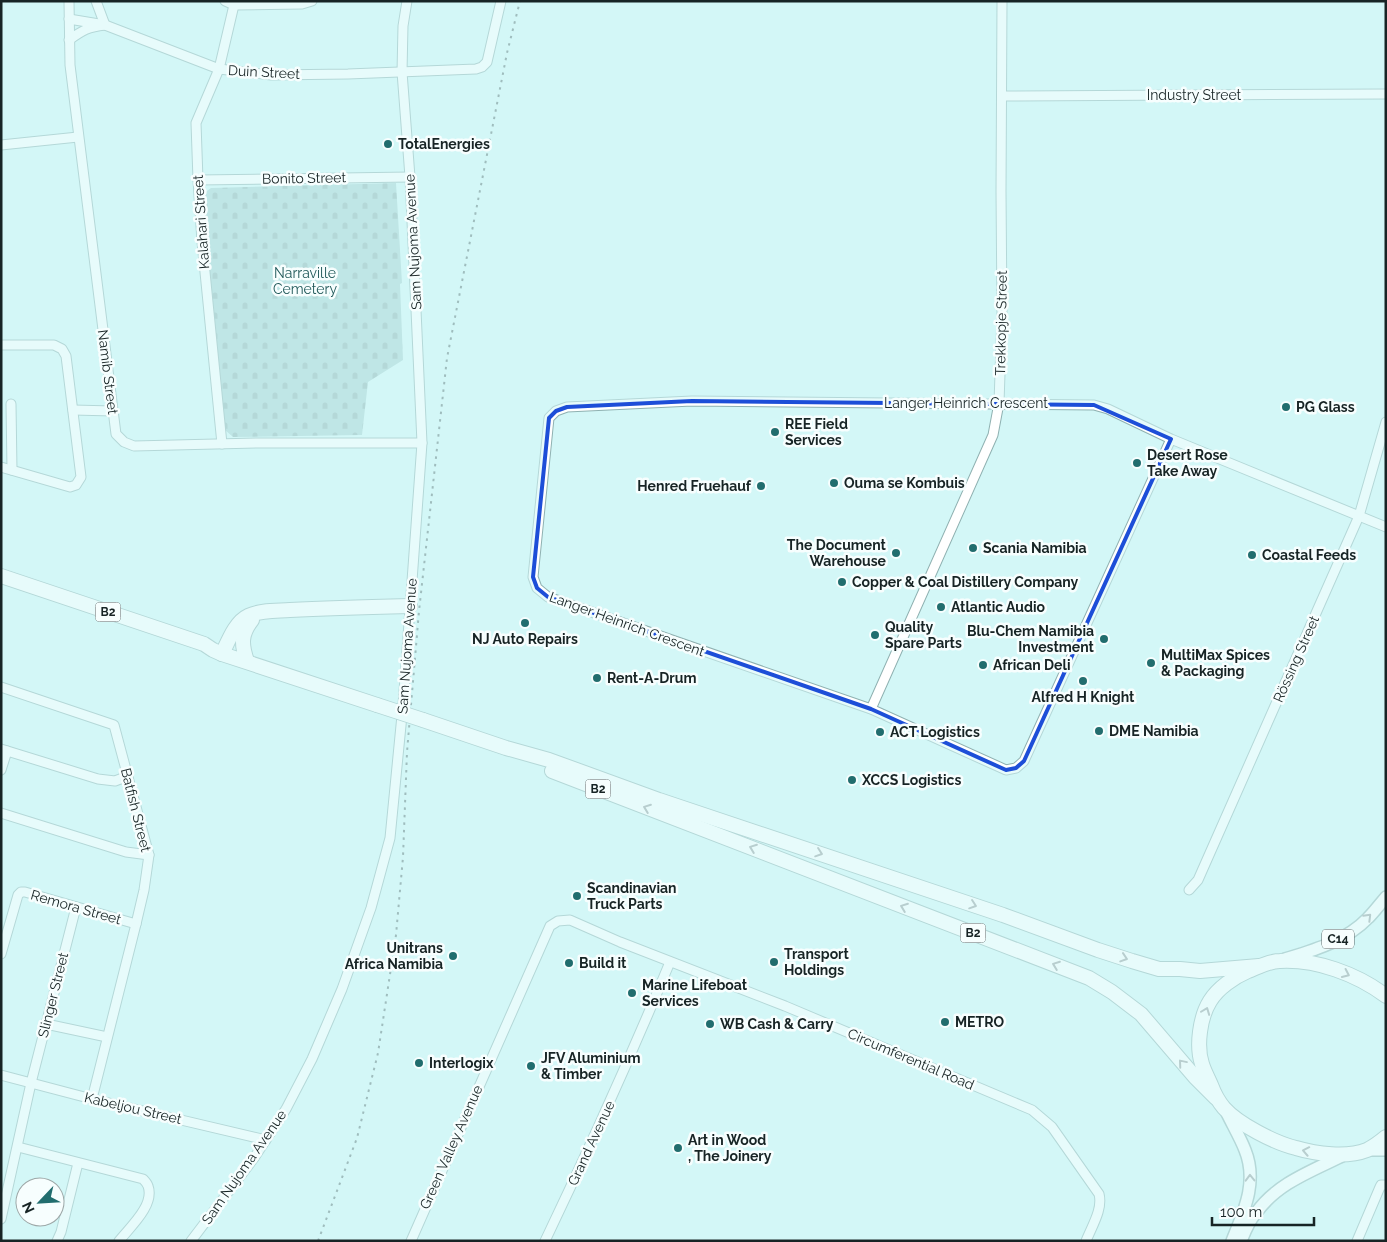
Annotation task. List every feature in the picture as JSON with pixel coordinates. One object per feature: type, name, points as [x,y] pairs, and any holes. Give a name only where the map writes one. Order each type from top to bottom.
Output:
[{"type":"highway","name":"B2","points":[[1,576],[204,644],[222,653]]},
{"type":"highway","name":"B2","points":[[1,581],[506,748],[549,760],[659,800],[1003,915],[1132,961],[1159,969],[1200,971],[1259,966]]},
{"type":"highway","points":[[222,653],[243,619],[249,616],[270,611],[339,607],[410,606]]},
{"type":"highway","points":[[247,661],[243,650],[244,634],[247,627],[258,614]]},
{"type":"highway","name":"B2","points":[[506,748],[547,769],[1088,978],[1112,992],[1141,1014],[1195,1078],[1216,1098]]},
{"type":"highway","points":[[1386,996],[1345,972],[1301,961],[1278,960],[1259,966],[1227,982],[1210,1001],[1201,1024],[1200,1047],[1201,1063],[1216,1098],[1225,1109],[1268,1138],[1285,1146],[1309,1152],[1346,1154],[1366,1150],[1386,1138]]},
{"type":"main road","name":"C14","points":[[1278,960],[1321,947],[1350,933],[1367,919],[1386,897]]},
{"type":"main road","points":[[1225,1109],[1245,1150],[1251,1177],[1248,1199],[1232,1241]]},
{"type":"main road","points":[[1366,1150],[1386,1150]]},
{"type":"main road","points":[[1241,1241],[1252,1217],[1272,1195],[1297,1178],[1346,1154]]},
{"type":"street","name":"Namib Street","points":[[69,1],[70,65],[116,434],[124,442],[134,446],[422,443]]},
{"type":"street","points":[[69,40],[87,28],[105,25],[96,1]]},
{"type":"street","points":[[230,3],[302,4],[312,1]]},
{"type":"street","name":"Sam Nujoma Avenue","points":[[191,1241],[266,1140],[286,1109],[312,1059],[342,989],[371,908],[390,838],[403,705],[422,443],[410,177],[402,72],[402,26],[407,1]]},
{"type":"street","name":"Duin Street","points":[[69,19],[105,25],[219,69],[271,74],[348,74],[476,69],[482,67],[487,62],[501,1]]},
{"type":"street","name":"Trekkopje Street","points":[[871,709],[993,434],[999,403],[1002,315],[1000,191],[1002,1]]},
{"type":"street","name":"Kalahari Street","points":[[222,444],[202,242],[196,123],[219,69],[230,3]]},
{"type":"street","name":"Industry Street","points":[[1002,96],[1386,94]]},
{"type":"street","points":[[1,145],[78,137]]},
{"type":"street","name":"Bonito Street","points":[[198,180],[410,177]]},
{"type":"street","points":[[1,345],[54,345],[62,348],[66,356],[81,477],[76,485],[70,487],[1,468]]},
{"type":"street","name":"Langer Heinrich Crescent","points":[[1171,439],[1024,761],[1016,768],[1006,770],[871,709],[548,598],[537,588],[533,577],[549,418],[556,411],[568,406],[692,401],[1094,405],[1108,409],[1171,439],[1386,527]]},
{"type":"street","points":[[11,404],[12,470]]},
{"type":"street","points":[[73,410],[113,411]]},
{"type":"street","name":"Rössing Street","points":[[1189,890],[1198,880],[1359,516],[1386,422]]},
{"type":"street","name":"Batfish Street","points":[[1,687],[114,725],[149,855],[144,890],[92,1099]]},
{"type":"street","points":[[1,770],[4,750],[98,779],[114,781],[128,776]]},
{"type":"street","points":[[1,813],[126,852],[149,855]]},
{"type":"street","name":"Remora Street","points":[[1,954],[18,895],[21,892],[136,924]]},
{"type":"street","name":"Slinger Street","points":[[1,1219],[31,1083],[76,907]]},
{"type":"street","name":"Circumferential Road","points":[[558,921],[570,920],[620,942],[785,1006],[1032,1110],[1052,1127],[1099,1194],[1100,1208],[1086,1241]]},
{"type":"street","name":"Green Valley Avenue","points":[[410,1241],[550,926],[558,921]]},
{"type":"street","name":"Grand Avenue","points":[[545,1241],[585,1159],[670,962]]},
{"type":"street","points":[[46,1024],[107,1037]]},
{"type":"street","name":"Kabeljou Street","points":[[1,1075],[92,1099],[266,1140]]},
{"type":"street","points":[[18,1147],[143,1179],[148,1186],[149,1194],[146,1205],[143,1212],[118,1241]]},
{"type":"street","points":[[57,1241],[61,1232],[78,1163]]},
{"type":"street","points":[[1357,1241],[1384,1185]]},
{"type":"highlighted area","points":[[692,401],[1094,405],[1171,439],[1024,761],[1016,768],[1006,770],[871,709],[548,597],[537,588],[533,577],[549,418],[556,411],[567,407]]},
{"type":"green space","name":"Narraville Cemetery","points":[[396,183],[402,283],[400,284],[403,360],[368,382],[362,435],[233,437],[225,430],[210,292],[204,193],[211,188]]},
{"type":"railway","points":[[318,1241],[357,1138],[378,1053],[396,935],[403,857],[407,752],[419,611],[447,358],[507,53],[520,1]]},
{"type":"place","name":"TotalEnergies","points":[[388,144]]},
{"type":"place","name":"PG Glass","points":[[1286,407]]},
{"type":"place","name":"REE Field Services","points":[[775,432]]},
{"type":"place","name":"Desert Rose Take Away","points":[[1137,463]]},
{"type":"place","name":"Ouma se Kombuis","points":[[834,483]]},
{"type":"place","name":"Henred Fruehauf","points":[[761,486]]},
{"type":"place","name":"Scania Namibia","points":[[973,548]]},
{"type":"place","name":"The Document Warehouse","points":[[896,553]]},
{"type":"place","name":"Coastal Feeds","points":[[1252,555]]},
{"type":"place","name":"Copper & Coal Distillery Company","points":[[842,582]]},
{"type":"place","name":"Atlantic Audio","points":[[941,607]]},
{"type":"place","name":"NJ Auto Repairs","points":[[525,623]]},
{"type":"place","name":"Quality Spare Parts","points":[[875,635]]},
{"type":"place","name":"Blu-Chem Namibia Investment","points":[[1104,639]]},
{"type":"place","name":"MultiMax Spices & Packaging","points":[[1151,663]]},
{"type":"place","name":"African Deli","points":[[983,665]]},
{"type":"place","name":"Rent-A-Drum","points":[[597,678]]},
{"type":"place","name":"Alfred H Knight","points":[[1083,681]]},
{"type":"place","name":"DME Namibia","points":[[1099,731]]},
{"type":"place","name":"ACT Logistics","points":[[880,732]]},
{"type":"place","name":"XCCS Logistics","points":[[852,780]]},
{"type":"place","name":"Scandinavian Truck Parts","points":[[577,896]]},
{"type":"place","name":"Unitrans Africa Namibia","points":[[453,956]]},
{"type":"place","name":"Transport Holdings","points":[[774,962]]},
{"type":"place","name":"Build it","points":[[569,963]]},
{"type":"place","name":"Marine Lifeboat Services","points":[[632,993]]},
{"type":"place","name":"METRO","points":[[945,1022]]},
{"type":"place","name":"WB Cash & Carry","points":[[710,1024]]},
{"type":"place","name":"Interlogix","points":[[419,1063]]},
{"type":"place","name":"JFV Aluminium & Timber","points":[[531,1066]]},
{"type":"place","name":"Art in Wood , The Joinery","points":[[678,1148]]}]
